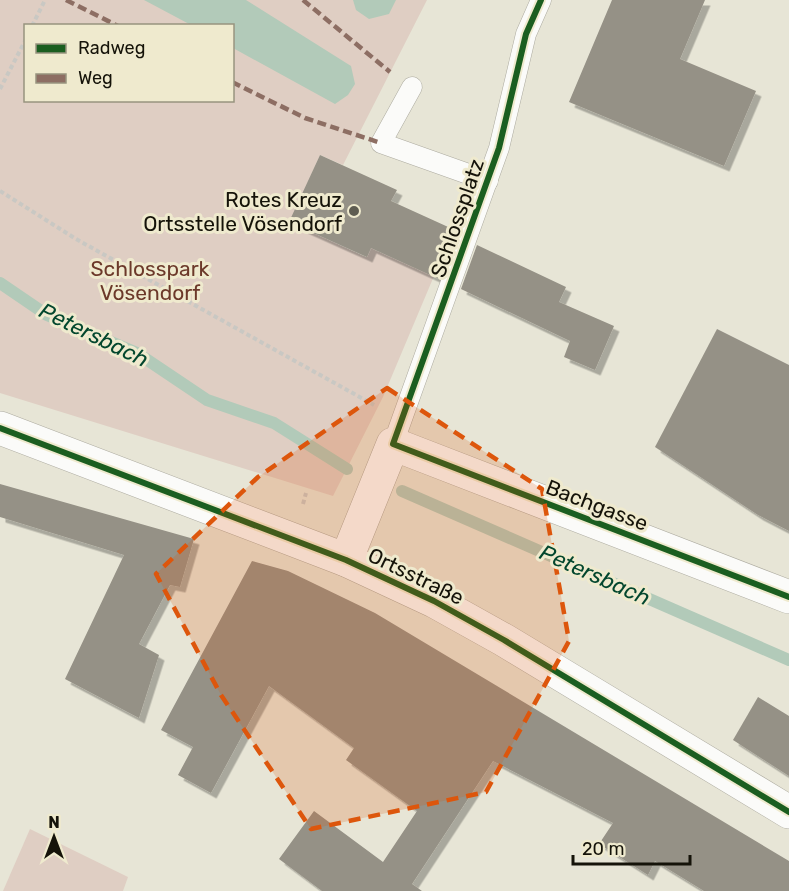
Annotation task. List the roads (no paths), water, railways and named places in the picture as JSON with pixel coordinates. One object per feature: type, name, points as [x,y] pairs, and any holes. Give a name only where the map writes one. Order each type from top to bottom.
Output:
[{"type":"street","name":"Ortsstraße","points":[[0,428],[346,560],[434,601],[504,640],[789,812]]},
{"type":"street","points":[[346,560],[398,430]]},
{"type":"street","name":"Bachgasse","points":[[398,430],[789,597]]},
{"type":"lane","name":"Schlossplatz","points":[[398,430],[499,148],[526,34],[541,0]]},
{"type":"lane","points":[[412,87],[381,143],[488,181]]},
{"type":"waterway","name":"Petersbach","points":[[0,283],[47,315],[137,353],[207,400],[274,423],[347,469]]},
{"type":"waterway","name":"Petersbach","points":[[402,491],[789,660]]},
{"type":"place","name":"Rotes Kreuz Ortsstelle Vösendorf","points":[[354,211]]},
{"type":"park label","name":"Schlosspark Vösendorf","points":[[150,280]]}]
